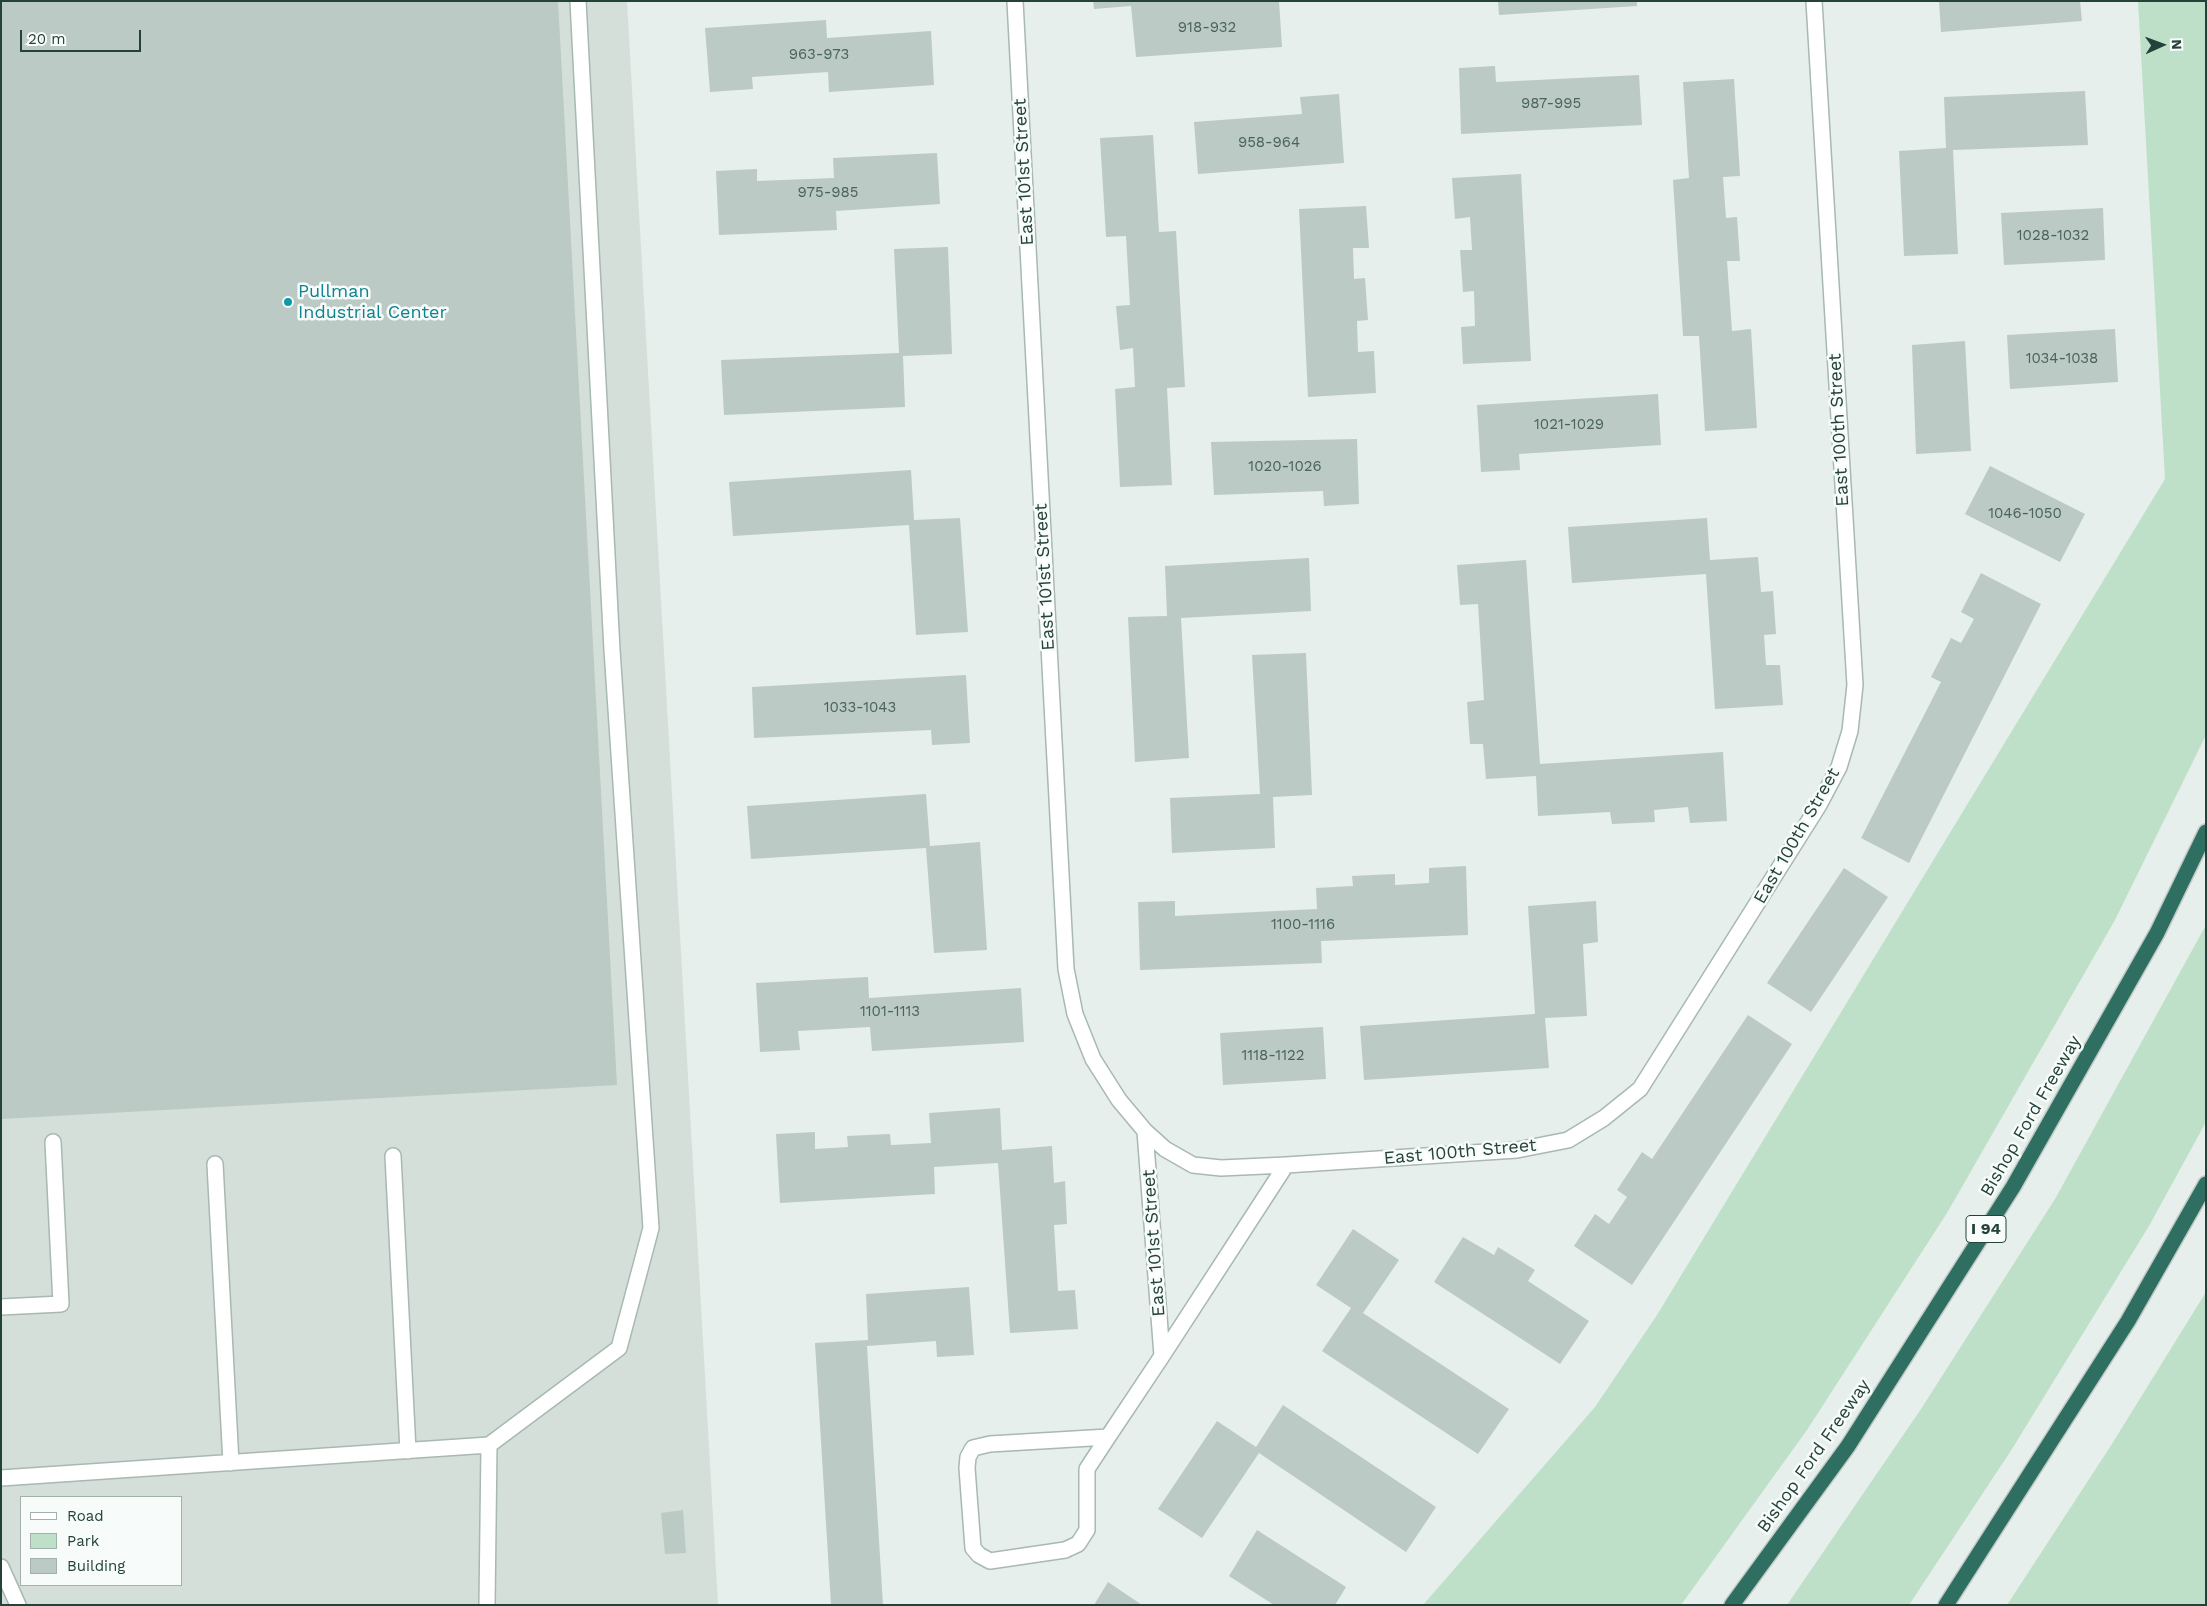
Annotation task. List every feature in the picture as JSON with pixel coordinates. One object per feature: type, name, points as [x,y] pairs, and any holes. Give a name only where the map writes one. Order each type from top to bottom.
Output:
[{"type":"highway","name":"Bishop Ford Freeway","points":[[1732,1605],[1848,1446],[2013,1187],[2156,933],[2206,832]]},
{"type":"highway","points":[[1946,1605],[2128,1322],[2206,1184]]},
{"type":"street","points":[[1,1478],[489,1445],[619,1348],[651,1228],[611,640],[578,1]]},
{"type":"street","name":"East 101st Street","points":[[1015,1],[1066,969],[1075,1014],[1093,1059],[1119,1100],[1145,1130],[1165,1148],[1193,1165],[1221,1168],[1286,1166]]},
{"type":"street","name":"East 100th Street","points":[[1286,1166],[1517,1150],[1568,1140],[1604,1118],[1640,1089],[1663,1055],[1819,806],[1839,767],[1850,731],[1855,685],[1814,1]]},
{"type":"street","name":"East 101st Street","points":[[1145,1130],[1162,1356]]},
{"type":"street","points":[[1,1307],[61,1304],[53,1142]]},
{"type":"street","points":[[393,1156],[408,1451]]},
{"type":"street","points":[[214,1164],[231,1463]]},
{"type":"street","points":[[1108,1437],[990,1444],[973,1448],[968,1458],[967,1468],[973,1548],[979,1555],[990,1561],[1065,1550],[1078,1544],[1087,1530],[1087,1469],[1286,1166]]},
{"type":"street","points":[[487,1605],[489,1445]]},
{"type":"street","points":[[1,1567],[18,1605]]},
{"type":"shaded area","name":"Pullman Industrial Center","points":[[1,1],[627,1],[718,1605],[1,1605]]},
{"type":"green space","points":[[2138,1],[2206,1],[2206,735],[2115,920],[1947,1213],[1807,1430],[1681,1605],[1423,1605],[1595,1407],[1657,1315],[2165,479]]},
{"type":"green space","points":[[2206,925],[2206,1122],[2149,1226],[2012,1449],[1909,1605],[1787,1605],[1921,1409],[2055,1199]]},
{"type":"green space","points":[[2206,1292],[2206,1605],[2007,1605],[2110,1447]]},
{"type":"building","name":"Pullman Industrial Center","points":[[1,1],[558,1],[617,1085],[1,1119]]},
{"type":"building","points":[[1093,1],[1279,1],[1282,47],[1136,57],[1131,6],[1094,9]]},
{"type":"building","points":[[1498,1],[1637,1],[1637,6],[1499,15]]},
{"type":"building","points":[[1939,1],[2080,1],[2082,21],[1941,32]]},
{"type":"building","points":[[826,20],[827,38],[931,31],[934,85],[829,92],[828,72],[752,77],[753,89],[710,92],[705,28]]},
{"type":"building","points":[[1495,66],[1496,82],[1639,75],[1642,125],[1461,134],[1459,68]]},
{"type":"building","points":[[1734,79],[1740,176],[1723,177],[1726,218],[1737,217],[1740,261],[1727,261],[1732,331],[1751,329],[1757,428],[1705,431],[1699,336],[1683,336],[1673,180],[1689,178],[1683,82]]},
{"type":"building","points":[[2085,91],[2088,145],[1953,150],[1958,254],[1904,256],[1899,151],[1946,148],[1944,97]]},
{"type":"building","points":[[1339,94],[1344,163],[1198,174],[1194,122],[1302,114],[1300,97]]},
{"type":"building","points":[[1153,135],[1159,232],[1176,231],[1185,387],[1167,388],[1172,485],[1120,487],[1115,389],[1135,387],[1133,348],[1120,350],[1116,306],[1130,305],[1126,236],[1106,237],[1100,138]]},
{"type":"building","points":[[937,153],[940,204],[836,211],[837,230],[719,235],[716,171],[757,169],[757,181],[834,178],[833,158]]},
{"type":"building","points":[[1521,174],[1531,361],[1463,364],[1461,327],[1475,326],[1474,291],[1463,292],[1460,250],[1472,250],[1470,217],[1455,219],[1452,178]]},
{"type":"building","points":[[1366,206],[1369,248],[1353,248],[1354,279],[1365,278],[1368,320],[1357,321],[1358,352],[1374,351],[1376,393],[1308,397],[1299,209]]},
{"type":"building","points":[[2103,208],[2105,260],[2004,265],[2001,213]]},
{"type":"building","points":[[948,247],[952,354],[903,356],[905,407],[724,415],[721,360],[899,353],[894,249]]},
{"type":"building","points":[[2115,329],[2118,382],[2010,389],[2007,335]]},
{"type":"building","points":[[1965,341],[1971,451],[1916,454],[1912,345]]},
{"type":"building","points":[[1658,394],[1661,445],[1519,454],[1520,470],[1481,472],[1477,405]]},
{"type":"building","points":[[1357,439],[1359,504],[1324,506],[1323,491],[1214,495],[1211,442]]},
{"type":"building","points":[[1990,466],[2085,514],[2060,562],[1965,514]]},
{"type":"building","points":[[911,470],[914,520],[960,518],[968,632],[916,635],[909,525],[733,536],[729,482]]},
{"type":"building","points":[[1707,518],[1710,560],[1758,557],[1761,592],[1773,591],[1776,634],[1764,635],[1766,665],[1780,665],[1783,705],[1715,709],[1706,574],[1572,583],[1568,527]]},
{"type":"building","points":[[1309,558],[1311,611],[1181,618],[1189,758],[1135,762],[1128,617],[1167,616],[1165,566]]},
{"type":"building","points":[[1526,560],[1540,764],[1723,752],[1727,821],[1690,823],[1688,807],[1654,810],[1655,822],[1612,824],[1610,812],[1538,816],[1536,776],[1486,779],[1483,744],[1470,744],[1467,702],[1484,700],[1478,604],[1460,605],[1457,565]]},
{"type":"building","points":[[1981,573],[2041,604],[1909,863],[1861,838],[1941,682],[1931,677],[1951,638],[1961,643],[1974,619],[1961,612]]},
{"type":"building","points":[[1306,653],[1312,795],[1273,797],[1275,848],[1172,853],[1170,798],[1260,794],[1252,655]]},
{"type":"building","points":[[966,675],[970,743],[932,745],[931,730],[754,738],[752,687]]},
{"type":"building","points":[[926,794],[930,846],[980,842],[987,950],[934,953],[926,848],[751,859],[747,806]]},
{"type":"building","points":[[1466,866],[1468,935],[1321,941],[1322,963],[1140,970],[1138,902],[1175,901],[1175,916],[1317,909],[1316,888],[1353,886],[1352,876],[1395,874],[1395,885],[1429,883],[1429,868]]},
{"type":"building","points":[[1844,868],[1888,897],[1811,1012],[1767,983]]},
{"type":"building","points":[[1596,901],[1598,942],[1583,944],[1587,1016],[1545,1018],[1549,1068],[1364,1080],[1360,1026],[1535,1014],[1528,906]]},
{"type":"building","points":[[868,977],[869,998],[1021,988],[1024,1042],[872,1051],[870,1027],[798,1031],[800,1050],[760,1052],[756,983]]},
{"type":"building","points":[[1748,1015],[1792,1044],[1632,1285],[1574,1246],[1595,1214],[1609,1224],[1627,1197],[1617,1190],[1642,1152],[1652,1159]]},
{"type":"building","points":[[1323,1027],[1326,1079],[1223,1085],[1220,1033]]},
{"type":"building","points":[[1000,1108],[1002,1150],[1052,1146],[1054,1183],[1065,1181],[1067,1224],[1054,1225],[1058,1291],[1075,1290],[1078,1329],[1010,1333],[998,1163],[934,1167],[935,1194],[780,1203],[776,1134],[815,1132],[815,1149],[848,1147],[847,1136],[890,1134],[891,1145],[931,1143],[929,1113]]},
{"type":"building","points":[[1353,1229],[1399,1260],[1363,1313],[1509,1409],[1478,1454],[1322,1351],[1351,1308],[1316,1285]]},
{"type":"building","points":[[1463,1237],[1494,1255],[1498,1247],[1535,1270],[1528,1281],[1589,1321],[1560,1364],[1434,1282]]},
{"type":"building","points":[[969,1287],[974,1355],[937,1357],[936,1341],[867,1346],[883,1605],[831,1605],[815,1343],[868,1340],[866,1294]]},
{"type":"building","points":[[1283,1405],[1436,1507],[1406,1552],[1259,1453],[1202,1538],[1158,1509],[1217,1421],[1256,1447]]},
{"type":"building","points":[[683,1510],[686,1553],[665,1554],[661,1513]]},
{"type":"building","points":[[1257,1530],[1346,1587],[1335,1605],[1274,1605],[1229,1576]]},
{"type":"building","points":[[1108,1582],[1142,1605],[1094,1605]]},
{"type":"place","name":"Pullman Industrial Center","points":[[288,302]]}]
